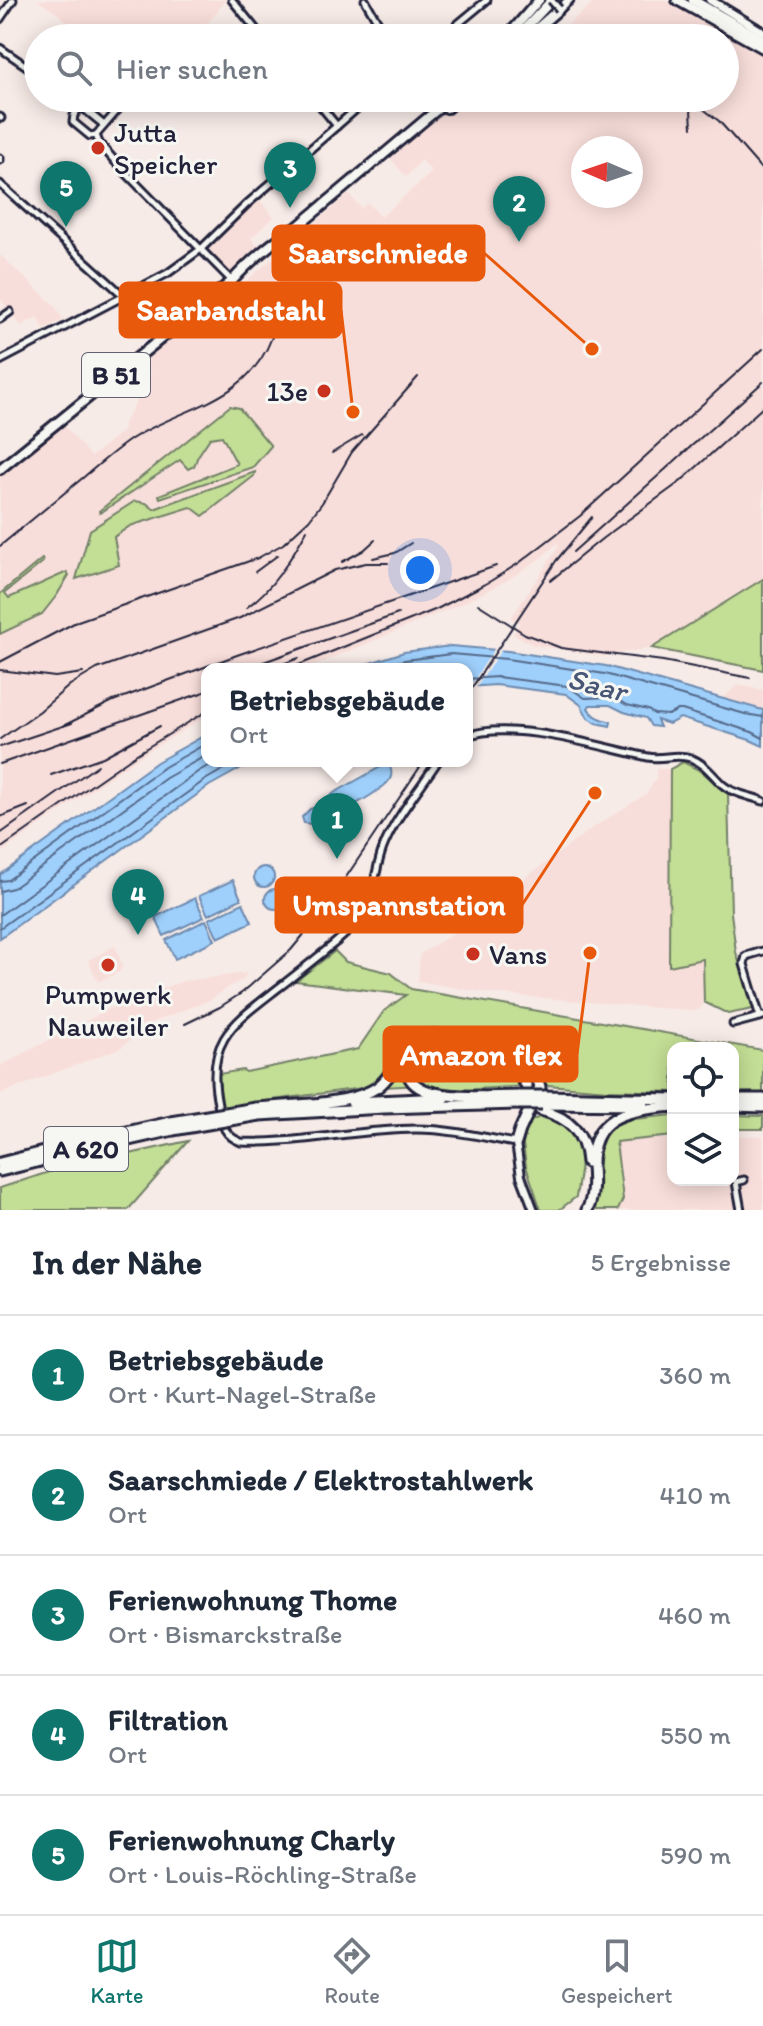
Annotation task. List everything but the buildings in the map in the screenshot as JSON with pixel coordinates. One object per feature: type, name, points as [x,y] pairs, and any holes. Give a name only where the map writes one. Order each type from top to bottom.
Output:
[{"type":"highway","points":[[322,1103],[353,1098],[375,1089],[391,1074],[418,1038],[441,1035],[517,1064],[537,1077],[540,1087],[516,1143]]},
{"type":"highway","points":[[482,1097],[420,1089],[410,1080],[407,1072],[409,1056],[419,1044],[440,1040],[521,1076],[527,1087],[516,1143]]},
{"type":"highway","name":"A 620","points":[[0,1163],[87,1141],[322,1103],[482,1097],[518,1102]]},
{"type":"highway","points":[[542,1103],[667,1099]]},
{"type":"highway","points":[[739,1099],[763,1099]]},
{"type":"highway","points":[[518,1102],[667,1106]]},
{"type":"highway","name":"A 620","points":[[258,1112],[518,1102]]},
{"type":"highway","points":[[542,1103],[579,1132],[583,1142],[587,1192],[580,1210]]},
{"type":"highway","points":[[739,1106],[763,1107]]},
{"type":"highway","points":[[587,1210],[592,1192],[592,1153],[600,1131],[615,1117],[625,1113],[667,1107]]},
{"type":"highway","name":"A 620","points":[[0,1171],[172,1126]]},
{"type":"main road","points":[[518,24],[539,0]]},
{"type":"main road","points":[[529,24],[552,0]]},
{"type":"main road","points":[[542,24],[569,0]]},
{"type":"main road","points":[[677,0],[727,24]]},
{"type":"main road","points":[[693,0],[733,24]]},
{"type":"main road","points":[[710,0],[760,40]]},
{"type":"main road","points":[[739,27],[760,40]]},
{"type":"main road","points":[[739,30],[760,40]]},
{"type":"main road","name":"B 51","points":[[0,469],[434,112]]},
{"type":"main road","name":"B 51","points":[[373,164],[442,112]]},
{"type":"street","points":[[0,19],[13,0]]},
{"type":"street","points":[[232,0],[252,24]]},
{"type":"street","points":[[365,0],[379,24]]},
{"type":"street","points":[[458,24],[487,0]]},
{"type":"street","points":[[552,0],[559,9]]},
{"type":"street","points":[[0,48],[24,64]]},
{"type":"street","points":[[76,112],[73,122],[90,136],[96,135],[116,112]]},
{"type":"street","points":[[88,112],[104,125]]},
{"type":"street","points":[[326,112],[337,126]]},
{"type":"street","points":[[0,361],[177,267],[353,112]]},
{"type":"street","points":[[96,135],[99,143],[121,168],[232,281]]},
{"type":"street","points":[[0,184],[124,296]]},
{"type":"street","points":[[0,319],[10,312]]},
{"type":"street","points":[[473,734],[517,731],[605,746],[651,758],[677,756],[695,760],[728,788],[763,801]]},
{"type":"street","points":[[434,767],[383,845],[370,897],[360,919],[339,940],[250,1009],[225,1036],[215,1060],[218,1104],[226,1133],[241,1142],[419,1129],[516,1143],[521,1176],[534,1210]]},
{"type":"street","points":[[733,1024],[761,1016],[744,964],[746,956],[763,951]]},
{"type":"street","points":[[741,1210],[736,1182],[744,1180]]},
{"type":"shaded area","points":[[37,0],[226,0],[207,24],[69,24]]},
{"type":"shaded area","points":[[597,0],[613,0],[617,4],[622,0],[665,0],[711,24],[568,24]]},
{"type":"shaded area","points":[[739,39],[763,51],[763,579],[652,648],[603,656],[534,645],[513,634],[520,623],[511,618],[559,546],[557,543],[508,580],[465,602],[321,663],[201,663],[201,720],[137,758],[0,853],[0,475],[63,424],[91,457],[125,429],[123,425],[151,374],[140,360],[211,303],[245,282],[349,194],[361,208],[368,203],[381,217],[432,172],[421,160],[406,177],[390,158],[445,112],[739,112]]},
{"type":"shaded area","points":[[258,198],[274,217],[251,238],[260,249],[229,276],[204,247]]},
{"type":"shaded area","points":[[0,255],[55,306],[63,320],[44,329],[37,317],[21,326],[0,298]]},
{"type":"shaded area","points":[[737,685],[763,690],[763,710],[722,699]]},
{"type":"shaded area","points":[[656,769],[670,769],[669,966],[703,959],[704,1002],[700,1009],[694,1011],[486,993],[418,981],[420,954],[467,925],[466,902],[506,892],[591,829],[646,794],[656,779]]},
{"type":"shaded area","name":"Pumpwerk Nauweiler","points":[[115,946],[122,968],[98,982],[88,960]]},
{"type":"shaded area","points":[[247,973],[242,981],[212,999],[153,1022],[120,1048],[0,1094],[0,1066],[122,1002],[184,981]]},
{"type":"shaded area","points":[[739,1136],[763,1136],[763,1210],[618,1210],[623,1199],[616,1142],[667,1138],[667,1186],[739,1186]]},
{"type":"green space","points":[[230,406],[239,408],[271,446],[253,467],[160,498],[159,495],[237,464],[222,436],[210,438],[194,466],[188,469],[180,460],[100,513],[99,511]]},
{"type":"green space","points":[[255,472],[254,476],[203,516],[191,507],[130,526],[114,537],[119,565],[76,579],[90,530],[135,501],[146,503],[154,509]]},
{"type":"green space","points":[[42,559],[43,562],[5,593],[9,598],[67,572],[69,575],[42,614],[0,634],[0,594]]},
{"type":"green space","points":[[763,579],[763,670],[652,648]]},
{"type":"green space","points":[[683,762],[701,771],[728,794],[731,913],[736,952],[753,1009],[728,1014],[704,1002],[703,959],[669,966],[670,769]]},
{"type":"green space","points":[[335,951],[346,962],[391,973],[411,989],[717,1042],[667,1042],[667,1092],[547,1085],[459,1090],[423,1085],[362,1088],[221,1107],[218,1074],[246,1072],[358,1049],[384,1011],[406,995],[296,981]]},
{"type":"green space","points":[[739,1046],[763,1050],[763,1094],[739,1093]]},
{"type":"green space","points":[[739,1115],[763,1116],[763,1129],[739,1129]]},
{"type":"green space","points":[[542,1116],[568,1130],[575,1138],[581,1157],[576,1197],[559,1210],[541,1210],[526,1166],[523,1144],[528,1122]]},
{"type":"green space","points":[[667,1116],[667,1137],[616,1142],[623,1199],[618,1210],[592,1210],[601,1146],[607,1130],[625,1120]]},
{"type":"green space","points":[[188,1141],[128,1210],[0,1210],[0,1188],[49,1172]]},
{"type":"water","name":"Saar","points":[[451,646],[606,666],[763,710],[763,746],[680,718],[669,724],[657,720],[660,727],[651,726],[646,718],[610,705],[590,705],[588,708],[592,714],[611,722],[610,726],[597,723],[588,718],[581,705],[566,694],[496,685],[473,687],[473,663],[370,663],[404,652]]},
{"type":"water","points":[[201,737],[201,767],[243,767],[209,786],[0,938],[0,875],[157,762]]},
{"type":"water","points":[[381,767],[390,767],[392,772],[388,782],[350,809],[329,814],[311,824],[304,823],[302,817],[310,809],[326,804],[334,793]]},
{"type":"water","points":[[264,867],[271,870],[274,877],[271,884],[264,887],[257,884],[254,877],[257,870]]},
{"type":"water","points":[[233,880],[241,899],[208,915],[199,896]]},
{"type":"water","points":[[275,889],[282,892],[285,899],[282,906],[275,909],[268,906],[265,899],[268,892]]},
{"type":"water","points":[[195,898],[204,917],[164,936],[155,917]]},
{"type":"water","points":[[243,903],[252,922],[218,938],[209,919]]},
{"type":"water","points":[[206,920],[215,940],[175,959],[166,940]]},
{"type":"pier","points":[[496,646],[503,647],[474,691],[473,682]]},
{"type":"railway","points":[[691,112],[692,128]]},
{"type":"railway","points":[[707,112],[763,171]]},
{"type":"railway","points":[[0,546],[127,442],[231,389],[261,359],[272,337]]},
{"type":"railway","points":[[304,663],[437,609],[519,563],[580,516],[763,349]]},
{"type":"railway","points":[[0,662],[78,621],[258,558],[283,544],[309,520],[352,452],[418,377]]},
{"type":"railway","points":[[573,552],[763,382]]},
{"type":"railway","points":[[550,581],[680,482],[763,407]]},
{"type":"railway","points":[[332,453],[362,435]]},
{"type":"railway","points":[[473,686],[556,561],[592,517]]},
{"type":"railway","points":[[246,608],[288,563],[307,530]]},
{"type":"railway","points":[[342,562],[375,540]]},
{"type":"railway","points":[[373,558],[395,553],[411,543]]},
{"type":"railway","points":[[255,572],[278,555]]},
{"type":"railway","points":[[0,739],[70,685],[97,669],[240,618],[335,570],[366,563],[388,563]]},
{"type":"railway","points":[[215,663],[496,566]]},
{"type":"railway","points":[[478,604],[525,634],[561,648],[663,661],[750,678]]},
{"type":"railway","points":[[261,663],[398,614]]},
{"type":"railway","points":[[285,663],[299,658]]},
{"type":"railway","points":[[63,726],[113,701],[201,668]]},
{"type":"railway","points":[[0,670],[55,677],[83,673]]},
{"type":"railway","points":[[0,764],[201,693]]},
{"type":"railway","points":[[0,849],[135,755],[201,715]]},
{"type":"railway","points":[[0,747],[72,723]]},
{"type":"railway","points":[[51,775],[103,757],[160,726]]},
{"type":"railway","points":[[0,834],[98,765]]},
{"type":"railway","points":[[185,1024],[243,992],[291,950],[324,910],[420,767]]},
{"type":"railway","points":[[0,817],[28,806]]},
{"type":"place","name":"Jutta Speicher","points":[[98,148]]},
{"type":"place","name":"Ferienwohnung Thome","points":[[290,208]]},
{"type":"place","name":"Ferienwohnung Charly","points":[[66,227]]},
{"type":"place","name":"Saarschmiede / Elektrostahlwerk","points":[[519,242]]},
{"type":"place","name":"Saarschmiede","points":[[592,349]]},
{"type":"place","name":"13e","points":[[324,391]]},
{"type":"place","name":"Saarbandstahl","points":[[353,412]]},
{"type":"place","name":"Umspannstation","points":[[595,793]]},
{"type":"place","name":"Betriebsgebäude","points":[[337,859]]},
{"type":"place","name":"Filtration","points":[[138,935]]},
{"type":"place","name":"Amazon flex","points":[[590,953]]},
{"type":"place","name":"Vans","points":[[473,954]]},
{"type":"place","name":"Pumpwerk Nauweiler","points":[[108,965]]}]
